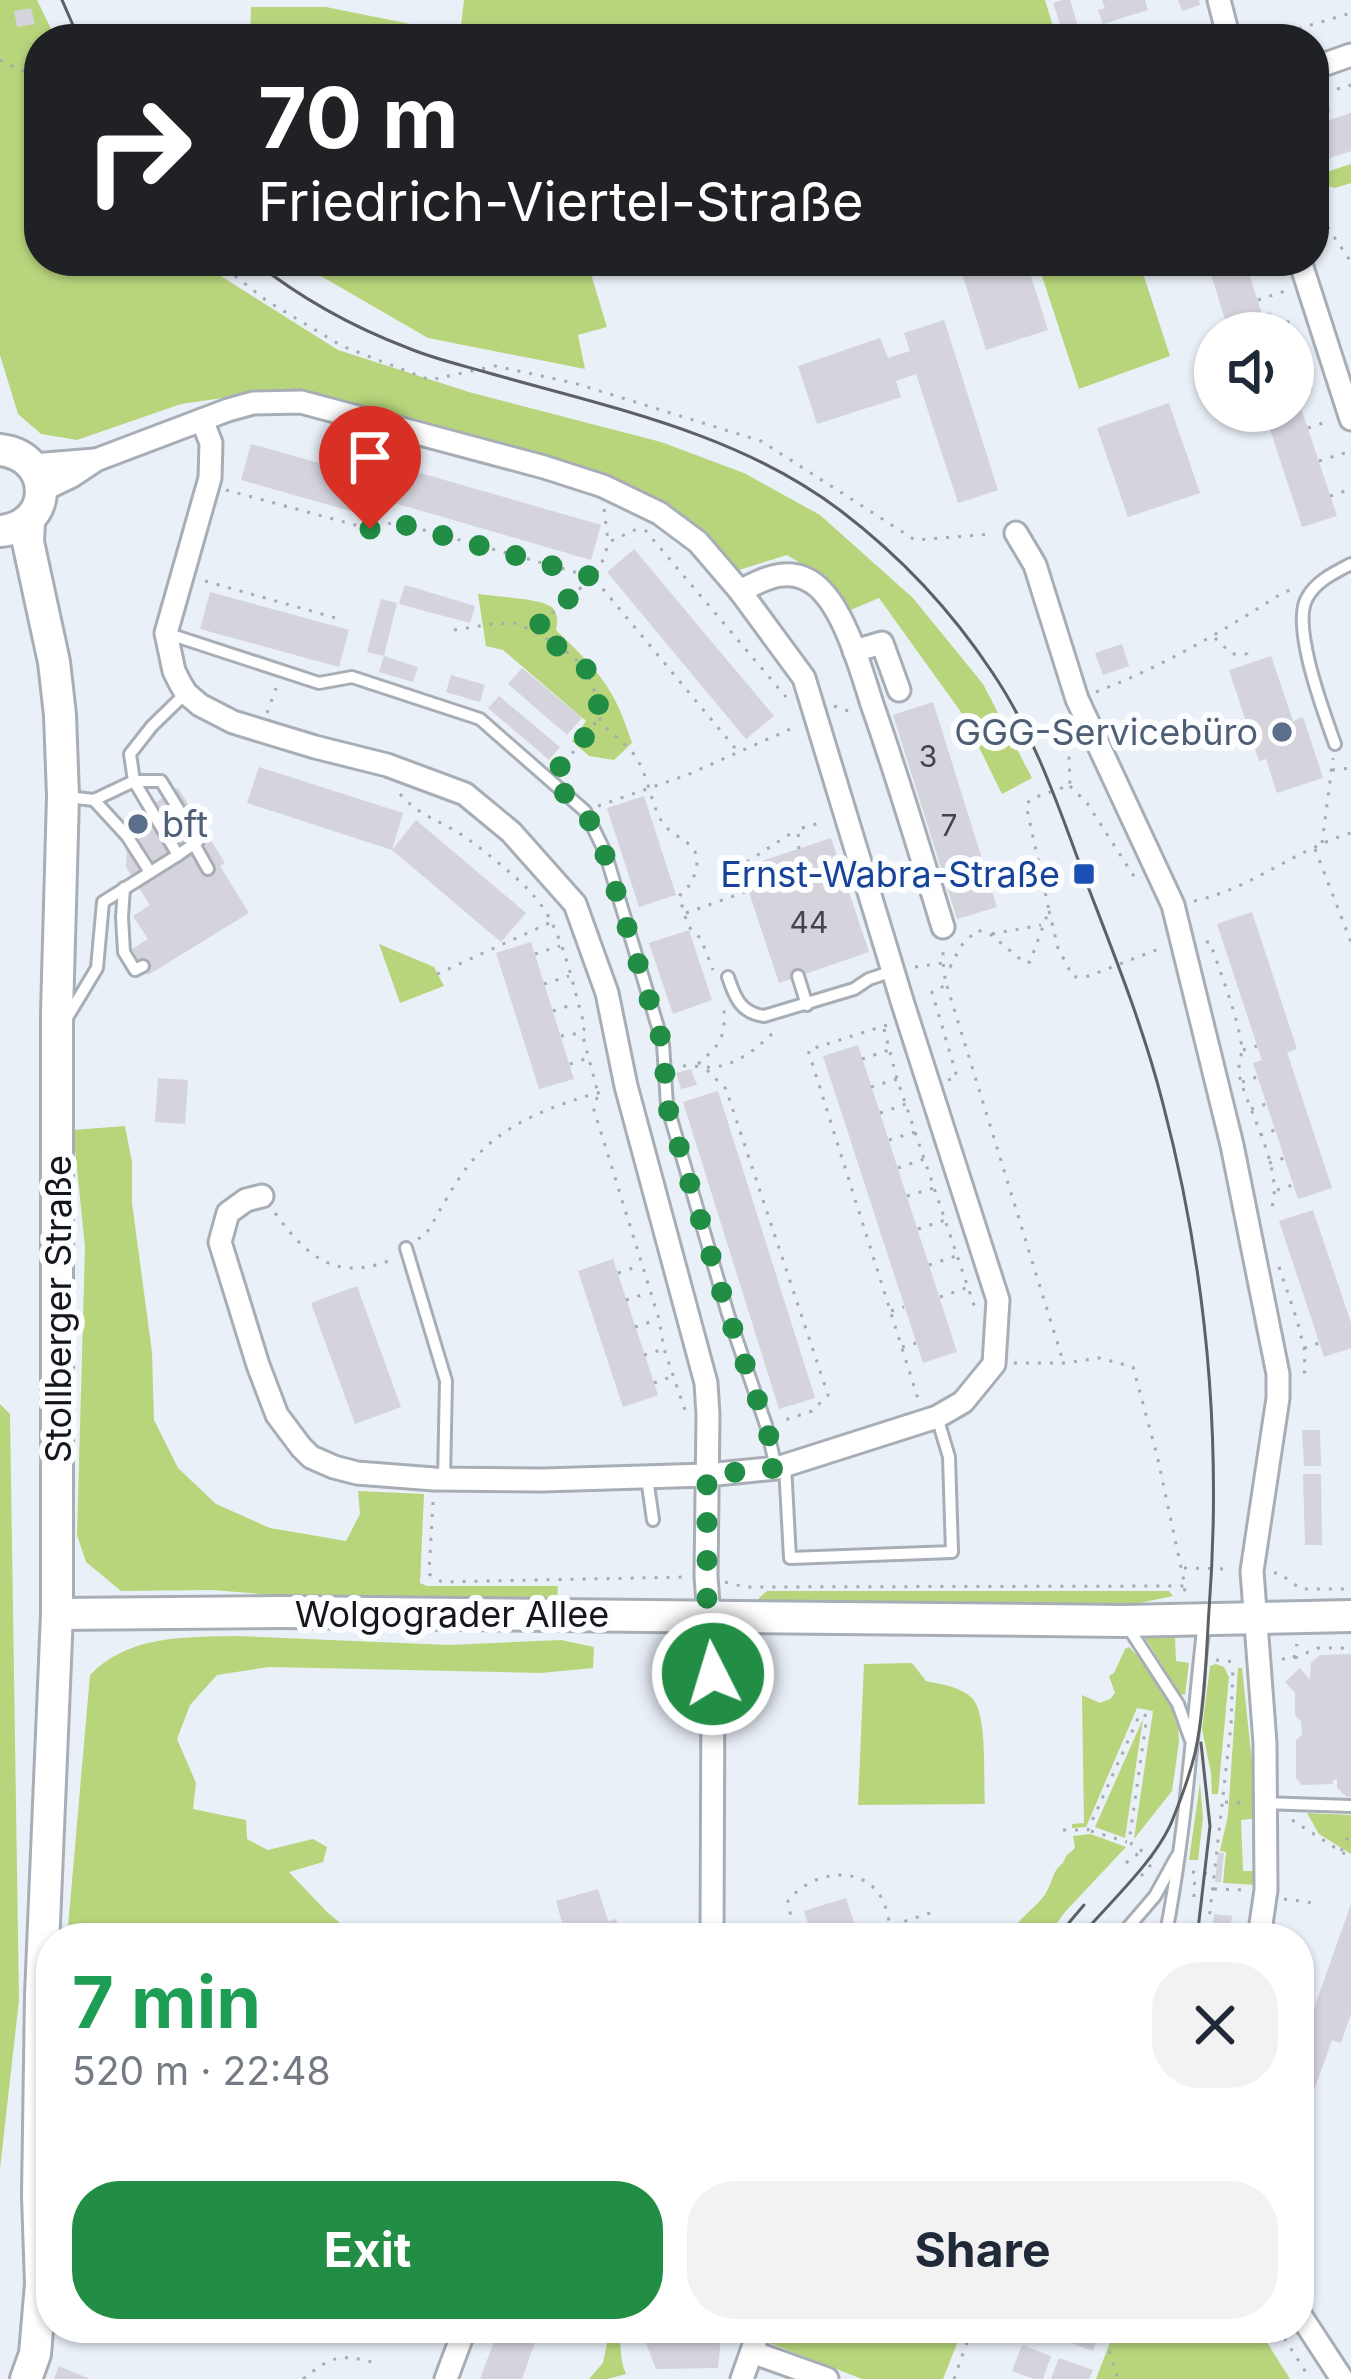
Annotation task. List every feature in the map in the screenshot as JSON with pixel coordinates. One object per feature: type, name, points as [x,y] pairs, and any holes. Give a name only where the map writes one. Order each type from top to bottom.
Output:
[{"type":"main road","points":[[14,526],[36,511],[17,458]]},
{"type":"main road","name":"Stollberger Straße","points":[[14,526],[28,542],[79,798],[57,1034],[57,1614],[44,1923]]},
{"type":"main road","name":"Stollberger Straße","points":[[0,540],[45,624]]},
{"type":"main road","name":"Wolgograder Allee","points":[[57,1614],[1124,1621],[1256,1617],[1302,1603],[1351,1616]]},
{"type":"main road","name":"Stollberger Straße","points":[[26,2379],[36,2342]]},
{"type":"street","points":[[1305,276],[1351,419]]},
{"type":"street","points":[[17,458],[72,476],[96,460],[253,403],[301,402],[544,467],[611,490],[659,513],[698,542],[804,678],[998,1300],[994,1353],[963,1402],[931,1419],[781,1467],[707,1475],[543,1480],[358,1473],[311,1457],[277,1415],[258,1365],[220,1242],[228,1213],[262,1196]]},
{"type":"street","points":[[202,420],[211,443],[209,478],[166,633],[174,671],[186,693],[233,722],[387,766],[464,794],[511,832],[575,904],[608,994],[626,1086],[706,1384],[706,1576],[713,1674],[712,1923]]},
{"type":"street","points":[[1016,533],[1035,565],[1077,699],[1173,905],[1232,1144],[1278,1374],[1252,1570],[1265,1743],[1266,1894],[1261,1923]]},
{"type":"street","points":[[740,591],[772,574],[796,575],[817,586],[845,626],[943,927]]},
{"type":"street","points":[[854,651],[883,643],[899,690]]},
{"type":"street","points":[[1314,2336],[1342,2379]]},
{"type":"street","points":[[446,2379],[459,2343]]},
{"type":"street","points":[[742,2379],[755,2343]]},
{"type":"street","points":[[752,2352],[827,2379]]},
{"type":"lane","points":[[1335,744],[1301,628],[1301,612],[1320,582],[1351,564]]},
{"type":"lane","points":[[166,633],[320,682],[352,677],[480,719],[585,811],[604,852],[663,1045],[667,1105],[728,1314],[781,1467],[790,1558],[952,1552],[949,1457],[931,1419]]},
{"type":"lane","points":[[178,854],[134,782],[130,754],[186,693]]},
{"type":"lane","points":[[57,1034],[97,968],[103,902],[199,841],[161,781],[134,782],[79,798]]},
{"type":"lane","points":[[79,798],[127,836],[150,872]]},
{"type":"lane","points":[[194,844],[208,869]]},
{"type":"lane","points":[[124,889],[124,952],[135,970],[143,967]]},
{"type":"lane","points":[[728,977],[743,1009],[764,1016],[854,989],[893,971]]},
{"type":"lane","points":[[798,976],[807,1005]]},
{"type":"lane","points":[[406,1248],[446,1381],[439,1479]]},
{"type":"lane","points":[[646,1475],[653,1520]]},
{"type":"lane","points":[[1168,1923],[1182,1847],[1200,1658],[1194,1618]]},
{"type":"lane","points":[[1124,1621],[1178,1703],[1191,1741]]},
{"type":"lane","points":[[1265,1803],[1351,1806]]},
{"type":"lane","points":[[1132,1923],[1175,1869]]},
{"type":"path","points":[[1314,24],[1351,13]]},
{"type":"path","points":[[1329,112],[1331,119]]},
{"type":"path","points":[[1329,230],[1351,262]]},
{"type":"path","points":[[235,276],[342,346],[430,380],[495,366],[574,383],[761,441],[915,540],[1016,533]]},
{"type":"path","points":[[1258,300],[1307,284]]},
{"type":"path","points":[[1319,461],[1351,451]]},
{"type":"path","points":[[1330,496],[1351,489]]},
{"type":"path","points":[[227,490],[370,529],[394,522],[593,577],[740,754]]},
{"type":"path","points":[[533,630],[600,568],[609,542],[604,507],[611,490]]},
{"type":"path","points":[[609,542],[643,526],[789,701],[813,711]]},
{"type":"path","points":[[182,575],[336,618]]},
{"type":"path","points":[[1145,894],[1087,803],[1070,785],[1066,703],[1147,673],[1284,592],[1320,582]]},
{"type":"path","points":[[454,630],[506,622],[533,630],[585,667],[599,704],[598,718],[549,780]]},
{"type":"path","points":[[1213,637],[1232,654],[1247,654],[1250,663]]},
{"type":"path","points":[[270,708],[273,697]]},
{"type":"path","points":[[585,811],[740,754],[813,711],[820,702],[878,721]]},
{"type":"path","points":[[598,718],[638,760],[662,822],[697,854],[690,886],[679,896],[688,926],[701,939],[712,969],[728,977]]},
{"type":"path","points":[[1322,844],[1335,744]]},
{"type":"path","points":[[1330,770],[1351,768]]},
{"type":"path","points":[[1070,785],[1026,805],[1048,910],[1070,974],[1078,978],[1180,940],[1218,939]]},
{"type":"path","points":[[399,793],[412,808],[463,836],[534,896],[550,922],[585,1027],[582,1033],[598,1093],[594,1110],[664,1348],[684,1409],[706,1428]]},
{"type":"path","points":[[747,862],[798,830],[844,816]]},
{"type":"path","points":[[798,830],[799,848]]},
{"type":"path","points":[[1173,905],[1253,880],[1351,833]]},
{"type":"path","points":[[1314,848],[1351,942]]},
{"type":"path","points":[[684,913],[748,891]]},
{"type":"path","points":[[437,974],[577,910]]},
{"type":"path","points":[[893,971],[943,963],[950,967],[972,932],[983,930],[1028,963],[1048,910]]},
{"type":"path","points":[[990,934],[1043,924]]},
{"type":"path","points":[[1210,942],[1243,1050],[1237,1064],[1241,1082],[1276,1190],[1265,1222]]},
{"type":"path","points":[[535,954],[560,946]]},
{"type":"path","points":[[943,963],[1064,1363]]},
{"type":"path","points":[[1219,969],[1227,967]]},
{"type":"path","points":[[544,984],[569,976]]},
{"type":"path","points":[[945,1080],[957,1077],[932,992],[946,985]]},
{"type":"path","points":[[1227,994],[1239,990]]},
{"type":"path","points":[[696,1065],[723,1036],[724,995]]},
{"type":"path","points":[[553,1011],[578,1003]]},
{"type":"path","points":[[665,1067],[706,1068],[743,1058],[773,1034],[791,1010]]},
{"type":"path","points":[[908,1019],[808,1050],[902,1347],[931,1419]]},
{"type":"path","points":[[1237,1023],[1249,1019]]},
{"type":"path","points":[[883,1027],[978,1319],[994,1353],[1064,1363],[1100,1358],[1133,1367],[1194,1618]]},
{"type":"path","points":[[561,1036],[582,1033]]},
{"type":"path","points":[[1243,1050],[1257,1046]]},
{"type":"path","points":[[862,1059],[889,1050]]},
{"type":"path","points":[[570,1064],[589,1058]]},
{"type":"path","points":[[706,1068],[726,1089],[828,1395],[812,1411],[766,1425]]},
{"type":"path","points":[[815,1072],[827,1068]]},
{"type":"path","points":[[1241,1082],[1257,1077]]},
{"type":"path","points":[[872,1087],[897,1079]]},
{"type":"path","points":[[262,1196],[299,1244],[328,1266],[356,1268],[388,1262],[426,1234],[469,1164],[498,1136],[538,1112],[626,1086]]},
{"type":"path","points":[[823,1099],[836,1095]]},
{"type":"path","points":[[880,1113],[906,1104]]},
{"type":"path","points":[[1252,1109],[1266,1104]]},
{"type":"path","points":[[832,1128],[845,1124]]},
{"type":"path","points":[[1260,1136],[1275,1130]]},
{"type":"path","points":[[889,1140],[915,1132]]},
{"type":"path","points":[[840,1153],[853,1149]]},
{"type":"path","points":[[1269,1163],[1284,1158]]},
{"type":"path","points":[[898,1168],[924,1159]]},
{"type":"path","points":[[850,1183],[862,1178]]},
{"type":"path","points":[[1276,1190],[1293,1185]]},
{"type":"path","points":[[907,1196],[934,1188]]},
{"type":"path","points":[[859,1210],[872,1206]]},
{"type":"path","points":[[918,1229],[945,1220]]},
{"type":"path","points":[[869,1244],[883,1240]]},
{"type":"path","points":[[929,1265],[957,1256]]},
{"type":"path","points":[[618,1273],[642,1264]]},
{"type":"path","points":[[1280,1268],[1293,1264]]},
{"type":"path","points":[[880,1278],[893,1273]]},
{"type":"path","points":[[940,1297],[968,1288]]},
{"type":"path","points":[[1289,1295],[1301,1291]]},
{"type":"path","points":[[626,1300],[651,1292]]},
{"type":"path","points":[[891,1311],[904,1307]]},
{"type":"path","points":[[1298,1320],[1310,1316]]},
{"type":"path","points":[[635,1327],[659,1319]]},
{"type":"path","points":[[902,1347],[916,1342]]},
{"type":"path","points":[[1304,1348],[1319,1343]]},
{"type":"path","points":[[644,1355],[664,1348]]},
{"type":"path","points":[[654,1383],[673,1376]]},
{"type":"path","points":[[439,1479],[429,1574],[442,1582],[706,1576],[745,1588],[1185,1586]]},
{"type":"path","points":[[1294,1658],[1302,1603]]},
{"type":"path","points":[[1200,1658],[1234,1662],[1294,1658],[1317,1648],[1351,1648]]},
{"type":"path","points":[[1209,1923],[1234,1662]]},
{"type":"path","points":[[1088,1830],[1140,1714],[1147,1715],[1129,1842]]},
{"type":"path","points":[[1265,1803],[1351,1858]]},
{"type":"path","points":[[1063,1830],[1088,1830],[1129,1842],[1175,1869],[1214,1874]]},
{"type":"path","points":[[1341,1851],[1351,1831]]},
{"type":"path","points":[[1126,1863],[1141,1851]]},
{"type":"path","points":[[1141,1876],[1155,1860]]},
{"type":"path","points":[[1194,1897],[1195,1873]]},
{"type":"path","points":[[792,1923],[788,1901],[795,1892],[810,1882],[851,1874],[881,1897],[889,1923]]},
{"type":"path","points":[[1213,1889],[1314,1903]]},
{"type":"path","points":[[899,1923],[933,1912]]},
{"type":"path","points":[[954,2379],[967,2343]]},
{"type":"path","points":[[1107,2343],[1118,2379]]},
{"type":"path","points":[[1287,2343],[1310,2379]]},
{"type":"path","points":[[303,2379],[329,2359],[348,2356],[379,2364]]},
{"type":"green space","points":[[0,0],[37,0],[49,24],[24,24],[24,276],[221,276],[338,350],[469,392],[661,442],[744,473],[820,515],[913,598],[983,684],[1032,778],[1002,794],[963,715],[879,598],[848,611],[818,574],[787,555],[739,570],[666,502],[614,481],[286,389],[181,404],[77,440],[41,434],[18,414],[0,355]]},
{"type":"green space","points":[[464,0],[1045,0],[1052,24],[461,24]]},
{"type":"green space","points":[[251,7],[326,7],[410,24],[250,24]]},
{"type":"green space","points":[[1351,164],[1351,183],[1329,186],[1329,171]]},
{"type":"green space","points":[[321,276],[592,276],[607,327],[578,335],[585,369],[428,338]]},
{"type":"green space","points":[[1042,276],[1144,276],[1170,356],[1079,389]]},
{"type":"green space","points":[[478,594],[535,601],[554,610],[556,630],[603,680],[625,723],[632,743],[614,760],[589,756],[572,741],[586,721],[503,650],[486,646]]},
{"type":"green space","points":[[379,944],[434,967],[444,986],[400,1003]]},
{"type":"green space","points":[[125,1126],[152,1352],[154,1420],[178,1468],[216,1504],[270,1528],[346,1541],[360,1514],[358,1491],[424,1494],[420,1583],[558,1586],[557,1604],[334,1600],[212,1590],[121,1591],[86,1562],[77,1535],[85,1247],[73,1130]]},
{"type":"green space","points":[[0,1404],[10,1414],[19,2000],[0,2169]]},
{"type":"green space","points":[[767,1591],[1169,1591],[1173,1596],[1130,1605],[759,1605]]},
{"type":"green space","points":[[1144,1636],[1175,1636],[1176,1661],[1189,1663],[1185,1695],[1180,1694]]},
{"type":"green space","points":[[178,1638],[449,1645],[561,1640],[594,1647],[593,1668],[541,1673],[269,1667],[217,1675],[190,1705],[177,1739],[196,1783],[193,1809],[246,1820],[247,1839],[268,1850],[313,1839],[327,1847],[323,1862],[289,1872],[340,1923],[68,1923],[90,1675],[122,1652]]},
{"type":"green space","points":[[1129,1647],[1169,1701],[1179,1742],[1172,1791],[1134,1839],[1153,1711],[1137,1708],[1086,1827],[1072,1828],[1072,1824],[1084,1823],[1082,1695],[1100,1703],[1110,1699],[1115,1693],[1109,1676]]},
{"type":"green space","points":[[912,1663],[926,1681],[962,1691],[977,1706],[983,1732],[985,1804],[858,1805],[864,1664]]},
{"type":"green space","points":[[1216,1664],[1229,1677],[1218,1794],[1212,1794],[1202,1729],[1210,1666]]},
{"type":"green space","points":[[1238,1668],[1242,1668],[1258,1818],[1241,1820],[1243,1871],[1258,1871],[1258,1885],[1223,1883],[1226,1852],[1220,1851],[1228,1815]]},
{"type":"green space","points":[[1143,1719],[1125,1838],[1095,1827]]},
{"type":"green space","points":[[1200,1783],[1203,1818],[1198,1860],[1189,1860]]},
{"type":"green space","points":[[1307,1813],[1351,1815],[1351,1854],[1319,1834]]},
{"type":"green space","points":[[1091,1834],[1126,1847],[1057,1923],[1018,1923],[1044,1896],[1057,1869],[1075,1848],[1073,1836]]},
{"type":"green space","points":[[607,2343],[620,2343],[626,2374],[589,2379],[603,2363]]},
{"type":"green space","points":[[770,2343],[957,2343],[943,2379],[862,2379]]},
{"type":"green space","points":[[1110,2343],[1267,2343],[1290,2379],[1096,2379]]},
{"type":"building","points":[[1070,0],[1077,24],[1060,24],[1053,3]]},
{"type":"building","points":[[1102,0],[1145,0],[1148,10],[1103,24],[1098,10],[1105,8]]},
{"type":"building","points":[[1178,0],[1199,0],[1200,5],[1182,11]]},
{"type":"building","points":[[31,8],[35,24],[17,27],[14,11]]},
{"type":"building","points":[[1351,113],[1351,151],[1329,158],[1329,120]]},
{"type":"building","points":[[963,276],[1031,276],[1048,330],[986,350]]},
{"type":"building","points":[[1212,276],[1250,276],[1261,312],[1223,312]]},
{"type":"building","points":[[944,320],[998,490],[958,503],[916,374],[896,381],[901,397],[817,424],[798,366],[880,338],[888,358],[910,351],[904,333]]},
{"type":"building","points":[[1169,403],[1200,493],[1128,517],[1097,428]]},
{"type":"building","points":[[1271,432],[1309,432],[1337,516],[1302,527]]},
{"type":"building","points":[[251,444],[391,483],[396,466],[601,525],[591,560],[384,500],[379,519],[241,480]]},
{"type":"building","points":[[634,549],[774,716],[746,739],[607,572]]},
{"type":"building","points":[[405,585],[475,606],[470,623],[399,604]]},
{"type":"building","points":[[210,592],[349,630],[339,667],[200,629]]},
{"type":"building","points":[[381,599],[397,603],[384,656],[367,652]]},
{"type":"building","points":[[1122,644],[1129,666],[1103,675],[1095,653]]},
{"type":"building","points":[[384,656],[418,667],[413,682],[379,672]]},
{"type":"building","points":[[1271,656],[1293,721],[1303,717],[1323,778],[1277,793],[1266,759],[1259,761],[1229,670]]},
{"type":"building","points":[[522,668],[582,718],[567,735],[508,684]]},
{"type":"building","points":[[451,675],[485,685],[480,702],[446,692]]},
{"type":"building","points":[[499,696],[560,747],[549,760],[488,708]]},
{"type":"building","points":[[933,702],[997,907],[957,919],[893,715]]},
{"type":"building","points":[[259,767],[403,813],[392,850],[247,803]]},
{"type":"building","points":[[178,788],[225,863],[220,866],[249,913],[148,975],[132,949],[148,939],[133,916],[150,905],[126,867],[128,820]]},
{"type":"building","points":[[644,796],[676,895],[639,907],[607,808]]},
{"type":"building","points":[[416,820],[526,913],[501,942],[392,850]]},
{"type":"building","points":[[831,838],[869,952],[779,983],[741,868]]},
{"type":"building","points":[[1252,912],[1297,1049],[1287,1052],[1332,1188],[1298,1199],[1253,1063],[1262,1060],[1217,924]]},
{"type":"building","points":[[689,930],[712,1000],[673,1014],[649,943]]},
{"type":"building","points":[[531,942],[574,1079],[539,1089],[496,953]]},
{"type":"building","points":[[858,1045],[957,1352],[923,1363],[823,1056]]},
{"type":"building","points":[[691,1069],[697,1085],[681,1089],[676,1073]]},
{"type":"building","points":[[158,1078],[188,1080],[185,1124],[155,1122]]},
{"type":"building","points":[[718,1091],[815,1398],[779,1409],[683,1102]]},
{"type":"building","points":[[1313,1210],[1351,1323],[1351,1348],[1324,1357],[1279,1221]]},
{"type":"building","points":[[613,1259],[658,1395],[623,1407],[578,1271]]},
{"type":"building","points":[[357,1286],[401,1407],[355,1424],[311,1303]]},
{"type":"building","points":[[1302,1430],[1320,1430],[1321,1466],[1304,1466]]},
{"type":"building","points":[[1303,1474],[1321,1474],[1322,1545],[1305,1545]]},
{"type":"building","points":[[1351,1654],[1351,1797],[1347,1797],[1337,1788],[1337,1779],[1333,1784],[1302,1785],[1296,1778],[1301,1721],[1295,1715],[1295,1693],[1285,1682],[1300,1668],[1310,1680],[1311,1663],[1320,1655]]},
{"type":"building","points":[[1218,1853],[1224,1853],[1221,1882],[1215,1882]]},
{"type":"building","points":[[598,1889],[608,1921],[616,1919],[617,1923],[562,1923],[556,1901]]},
{"type":"building","points":[[846,1898],[854,1923],[808,1923],[804,1911]]},
{"type":"building","points":[[1351,1904],[1351,2014],[1341,2043],[1332,2040],[1314,2090],[1314,2008]]},
{"type":"building","points":[[1214,1914],[1232,1916],[1231,1923],[1213,1923]]},
{"type":"building","points":[[493,2343],[535,2343],[522,2379],[480,2379]]},
{"type":"building","points":[[646,2343],[720,2343],[718,2368],[656,2369]]},
{"type":"building","points":[[1071,2343],[1096,2343],[1093,2351]]},
{"type":"building","points":[[1022,2345],[1051,2356],[1043,2379],[1012,2371]]},
{"type":"building","points":[[1059,2358],[1093,2370],[1089,2379],[1051,2379]]},
{"type":"building","points":[[59,2366],[90,2379],[54,2379]]},
{"type":"tram line","points":[[62,0],[72,24]]},
{"type":"tram line","points":[[275,276],[347,321],[417,352],[669,424],[801,483],[863,528],[923,585],[976,649],[1022,722],[1057,802],[1155,1076],[1190,1228],[1211,1418],[1213,1546],[1203,1700],[1193,1761],[1167,1832],[1093,1923]]},
{"type":"tram line","points":[[1199,1923],[1210,1826],[1201,1743]]},
{"type":"tram line","points":[[1069,1923],[1084,1905]]},
{"type":"place","name":"GGG-Servicebüro","points":[[1282,732]]},
{"type":"place","name":"bft","points":[[138,824]]},
{"type":"place","name":"Ernst-Wabra-Straße","points":[[1084,874]]},
{"type":"route","points":[[370,529],[394,522],[593,577],[533,630],[581,662],[600,710],[594,726],[549,780],[585,811],[604,852],[663,1045],[667,1105],[777,1468],[707,1475],[707,1617],[713,1674]]}]
